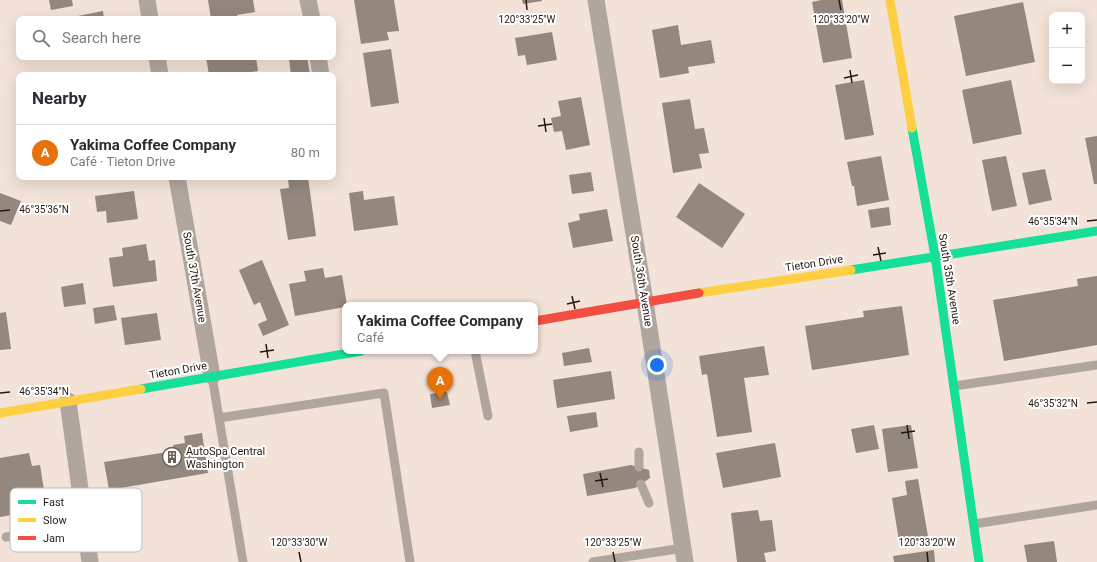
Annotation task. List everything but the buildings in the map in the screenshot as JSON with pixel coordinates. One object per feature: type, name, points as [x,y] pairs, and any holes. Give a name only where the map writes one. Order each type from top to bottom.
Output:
[{"type":"main road","name":"South 35th Avenue","points":[[890,0],[935,256],[980,562]]},
{"type":"main road","name":"Tieton Drive","points":[[538,320],[645,302],[1097,231]]},
{"type":"main road","name":"Tieton Drive","points":[[0,413],[343,354]]},
{"type":"street","points":[[147,0],[150,16]]},
{"type":"street","points":[[308,0],[311,16]]},
{"type":"street","name":"South 36th Avenue","points":[[596,0],[684,555]]},
{"type":"street","points":[[157,60],[159,72]]},
{"type":"street","points":[[318,60],[320,72]]},
{"type":"street","name":"South 37th Avenue","points":[[179,180],[212,376]]},
{"type":"street","points":[[68,401],[80,488]]},
{"type":"street","points":[[89,552],[90,562]]},
{"type":"lane","points":[[476,354],[488,416]]},
{"type":"lane","points":[[954,386],[1097,365]]},
{"type":"lane","points":[[212,376],[243,562]]},
{"type":"lane","points":[[219,418],[384,393],[410,562]]},
{"type":"lane","points":[[639,452],[639,467]]},
{"type":"lane","points":[[641,484],[649,502]]},
{"type":"lane","points":[[974,524],[1097,505]]},
{"type":"lane","points":[[6,537],[10,536]]},
{"type":"lane","points":[[593,562],[684,555]]},
{"type":"traffic: fast","points":[[912,128],[935,256],[979,562]]},
{"type":"traffic: fast","points":[[851,270],[1097,231]]},
{"type":"traffic: fast","points":[[141,389],[344,354]]},
{"type":"traffic: slow","points":[[890,0],[912,128]]},
{"type":"traffic: slow","points":[[699,293],[851,270]]},
{"type":"traffic: slow","points":[[0,413],[141,389]]},
{"type":"traffic: jam","points":[[538,320],[699,293]]},
{"type":"place","name":"Yakima Coffee Company","points":[[440,400]]},
{"type":"place","name":"AutoSpa Central Washington","points":[[172,457]]}]
